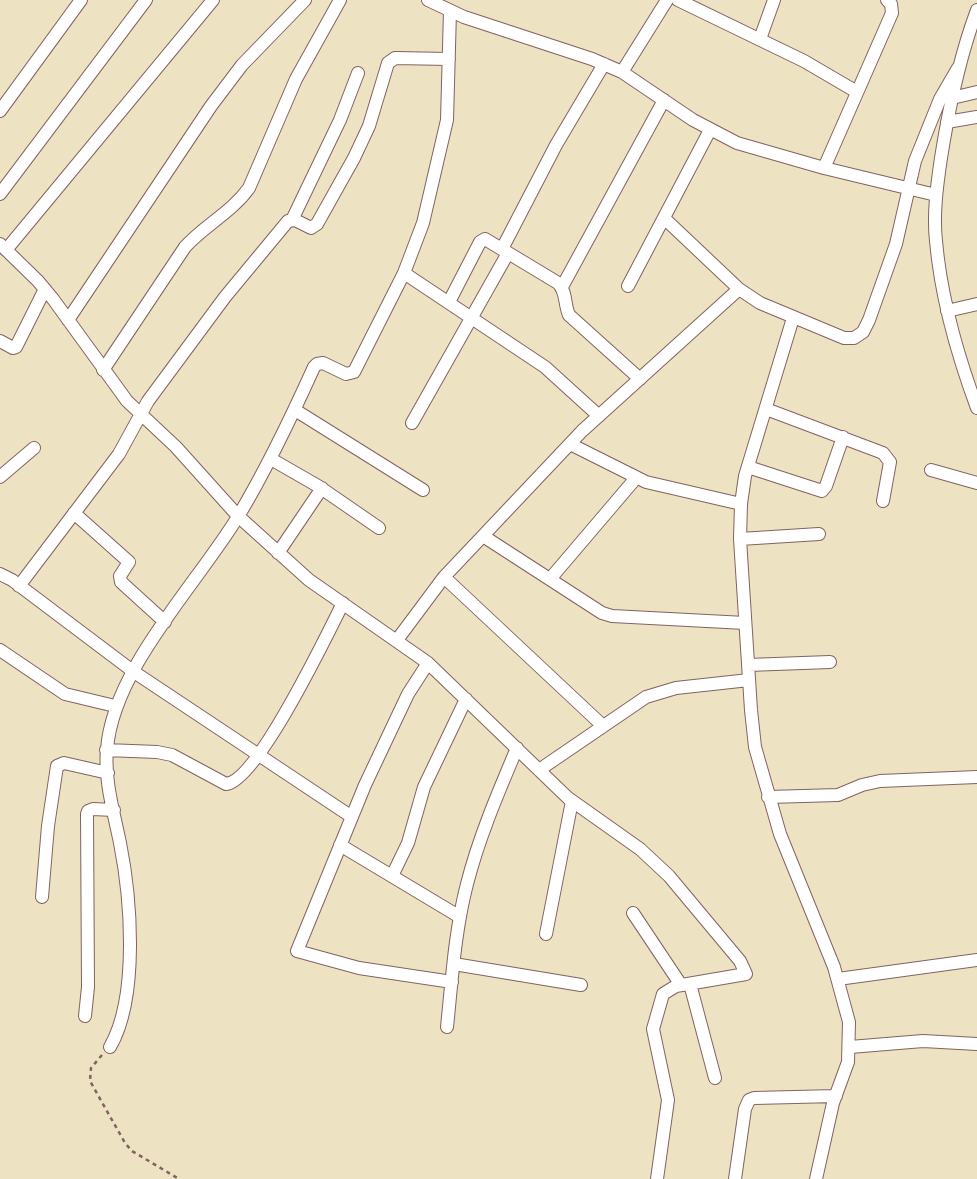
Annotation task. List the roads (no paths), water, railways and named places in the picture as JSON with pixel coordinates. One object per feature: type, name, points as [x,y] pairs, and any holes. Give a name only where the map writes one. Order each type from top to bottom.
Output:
[{"type":"street","points":[[0,110],[81,0]]},
{"type":"street","points":[[0,194],[146,0]]},
{"type":"street","points":[[214,0],[3,247],[44,289],[103,370],[140,414],[176,447],[238,516],[309,580],[428,663],[572,801],[640,850],[669,876],[740,962],[746,974],[672,988],[663,994],[654,1019],[655,1042],[668,1100],[657,1179]]},
{"type":"street","points":[[68,320],[211,106],[242,65],[305,0]]},
{"type":"street","points":[[103,370],[185,247],[198,233],[240,201],[250,188],[296,79],[340,0]]},
{"type":"street","points":[[428,0],[450,11],[604,64],[622,72],[710,130],[737,143],[824,168],[936,195]]},
{"type":"street","points":[[760,39],[774,0]]},
{"type":"street","points":[[824,168],[892,13],[891,4],[887,0]]},
{"type":"street","points":[[622,72],[668,1],[760,39],[804,61],[858,92]]},
{"type":"street","points":[[977,10],[958,68],[947,122],[936,195],[936,240],[947,310],[954,342],[977,408]]},
{"type":"street","points":[[110,1047],[117,1033],[122,1010],[130,953],[129,912],[124,864],[108,774],[106,750],[116,706],[134,672],[165,622],[238,516],[270,459],[317,364],[323,363],[346,374],[354,372],[404,273],[423,223],[447,120],[450,11]]},
{"type":"street","points":[[292,220],[308,228],[317,224],[354,158],[368,126],[391,60],[449,59]]},
{"type":"street","points":[[412,423],[473,318],[556,145],[604,64]]},
{"type":"street","points":[[664,218],[739,289],[760,303],[792,318],[844,338],[854,338],[863,332],[869,320],[888,268],[915,161],[940,99],[958,68]]},
{"type":"street","points":[[19,586],[119,454],[140,414],[225,297],[285,224],[292,220],[340,120],[358,73]]},
{"type":"street","points":[[952,98],[977,92]]},
{"type":"street","points":[[562,287],[664,100]]},
{"type":"street","points":[[947,122],[977,117]]},
{"type":"street","points":[[628,286],[710,130]]},
{"type":"street","points":[[449,302],[480,242],[485,239],[553,279],[562,287],[568,315],[640,379]]},
{"type":"street","points":[[404,273],[545,367],[599,416]]},
{"type":"street","points":[[0,341],[13,348],[16,347],[44,289]]},
{"type":"street","points":[[397,640],[444,577],[570,444],[739,289]]},
{"type":"street","points":[[947,310],[977,304]]},
{"type":"street","points":[[792,318],[748,467],[741,504],[740,540],[755,747],[780,834],[838,979],[849,1022],[850,1047],[848,1062],[836,1096],[816,1179]]},
{"type":"street","points":[[766,409],[877,449],[888,457],[890,469],[883,500]]},
{"type":"street","points":[[295,410],[423,490]]},
{"type":"street","points":[[748,467],[822,491],[826,486],[842,437]]},
{"type":"street","points":[[570,444],[636,478],[661,486],[741,504]]},
{"type":"street","points":[[0,477],[34,448]]},
{"type":"street","points":[[270,459],[322,488],[379,528]]},
{"type":"street","points":[[931,470],[977,483]]},
{"type":"street","points":[[550,579],[636,478]]},
{"type":"street","points":[[278,554],[322,488]]},
{"type":"street","points":[[74,513],[127,560],[129,564],[120,576],[121,582],[165,622]]},
{"type":"street","points":[[740,540],[819,534]]},
{"type":"street","points":[[484,536],[602,613],[612,616],[745,623]]},
{"type":"street","points":[[0,574],[19,586],[134,672],[352,817]]},
{"type":"street","points":[[444,577],[603,726]]},
{"type":"street","points":[[106,750],[157,752],[172,756],[226,784],[235,781],[258,754],[302,683],[343,603]]},
{"type":"street","points":[[0,650],[65,694],[116,706]]},
{"type":"street","points":[[748,665],[830,662]]},
{"type":"street","points":[[428,663],[408,694],[352,817],[297,950],[359,968],[452,982]]},
{"type":"street","points":[[539,770],[646,697],[661,691],[749,680]]},
{"type":"street","points":[[392,876],[408,843],[424,787],[466,699]]},
{"type":"street","points":[[446,1026],[460,917],[478,846],[491,808],[517,748]]},
{"type":"street","points":[[42,898],[48,826],[57,766],[64,763],[108,774]]},
{"type":"street","points":[[768,797],[838,794],[862,785],[880,781],[977,776]]},
{"type":"street","points":[[546,934],[572,801]]},
{"type":"street","points":[[85,1016],[88,987],[87,814],[93,808],[114,810]]},
{"type":"street","points":[[340,845],[460,917]]},
{"type":"street","points":[[633,913],[685,985],[715,1078]]},
{"type":"street","points":[[838,979],[977,960]]},
{"type":"street","points":[[454,964],[581,985]]},
{"type":"street","points":[[850,1047],[923,1041],[977,1044]]},
{"type":"street","points":[[735,1179],[745,1109],[749,1100],[754,1098],[836,1096]]}]
